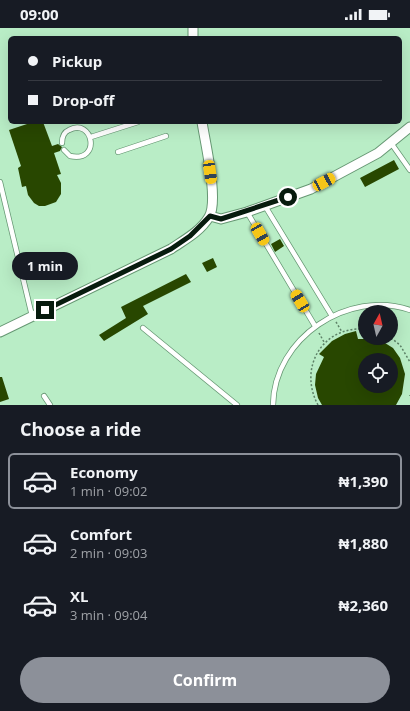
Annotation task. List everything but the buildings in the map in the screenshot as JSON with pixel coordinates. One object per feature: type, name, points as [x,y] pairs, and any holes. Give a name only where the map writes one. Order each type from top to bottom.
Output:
[{"type":"street","points":[[0,332],[171,249],[190,236],[210,216],[212,185],[202,124]]},
{"type":"street","points":[[210,216],[221,219],[247,212],[311,189],[378,153],[410,127]]},
{"type":"lane","points":[[90,137],[132,124]]},
{"type":"lane","points":[[62,143],[63,135],[75,128],[84,130],[90,137],[91,147],[85,155],[80,157],[70,156],[64,150]]},
{"type":"lane","points":[[118,152],[166,136]]},
{"type":"lane","points":[[391,143],[410,170]]},
{"type":"lane","points":[[0,182],[32,316]]},
{"type":"lane","points":[[265,206],[332,316]]},
{"type":"lane","points":[[247,212],[315,326]]},
{"type":"lane","points":[[273,405],[280,371],[302,338],[315,326],[332,316],[360,306],[392,306],[410,310]]},
{"type":"lane","points":[[143,328],[237,405]]},
{"type":"lane","points":[[44,396],[50,405]]},
{"type":"path","points":[[335,320],[342,332]]},
{"type":"path","points":[[318,405],[312,392],[311,380],[311,368],[315,358],[324,343],[342,332],[358,329]]},
{"type":"path","points":[[318,331],[324,343]]},
{"type":"path","points":[[398,343],[410,362]]},
{"type":"route","points":[[45,310],[171,249],[200,228],[210,216],[221,219],[247,212],[288,197]]}]
